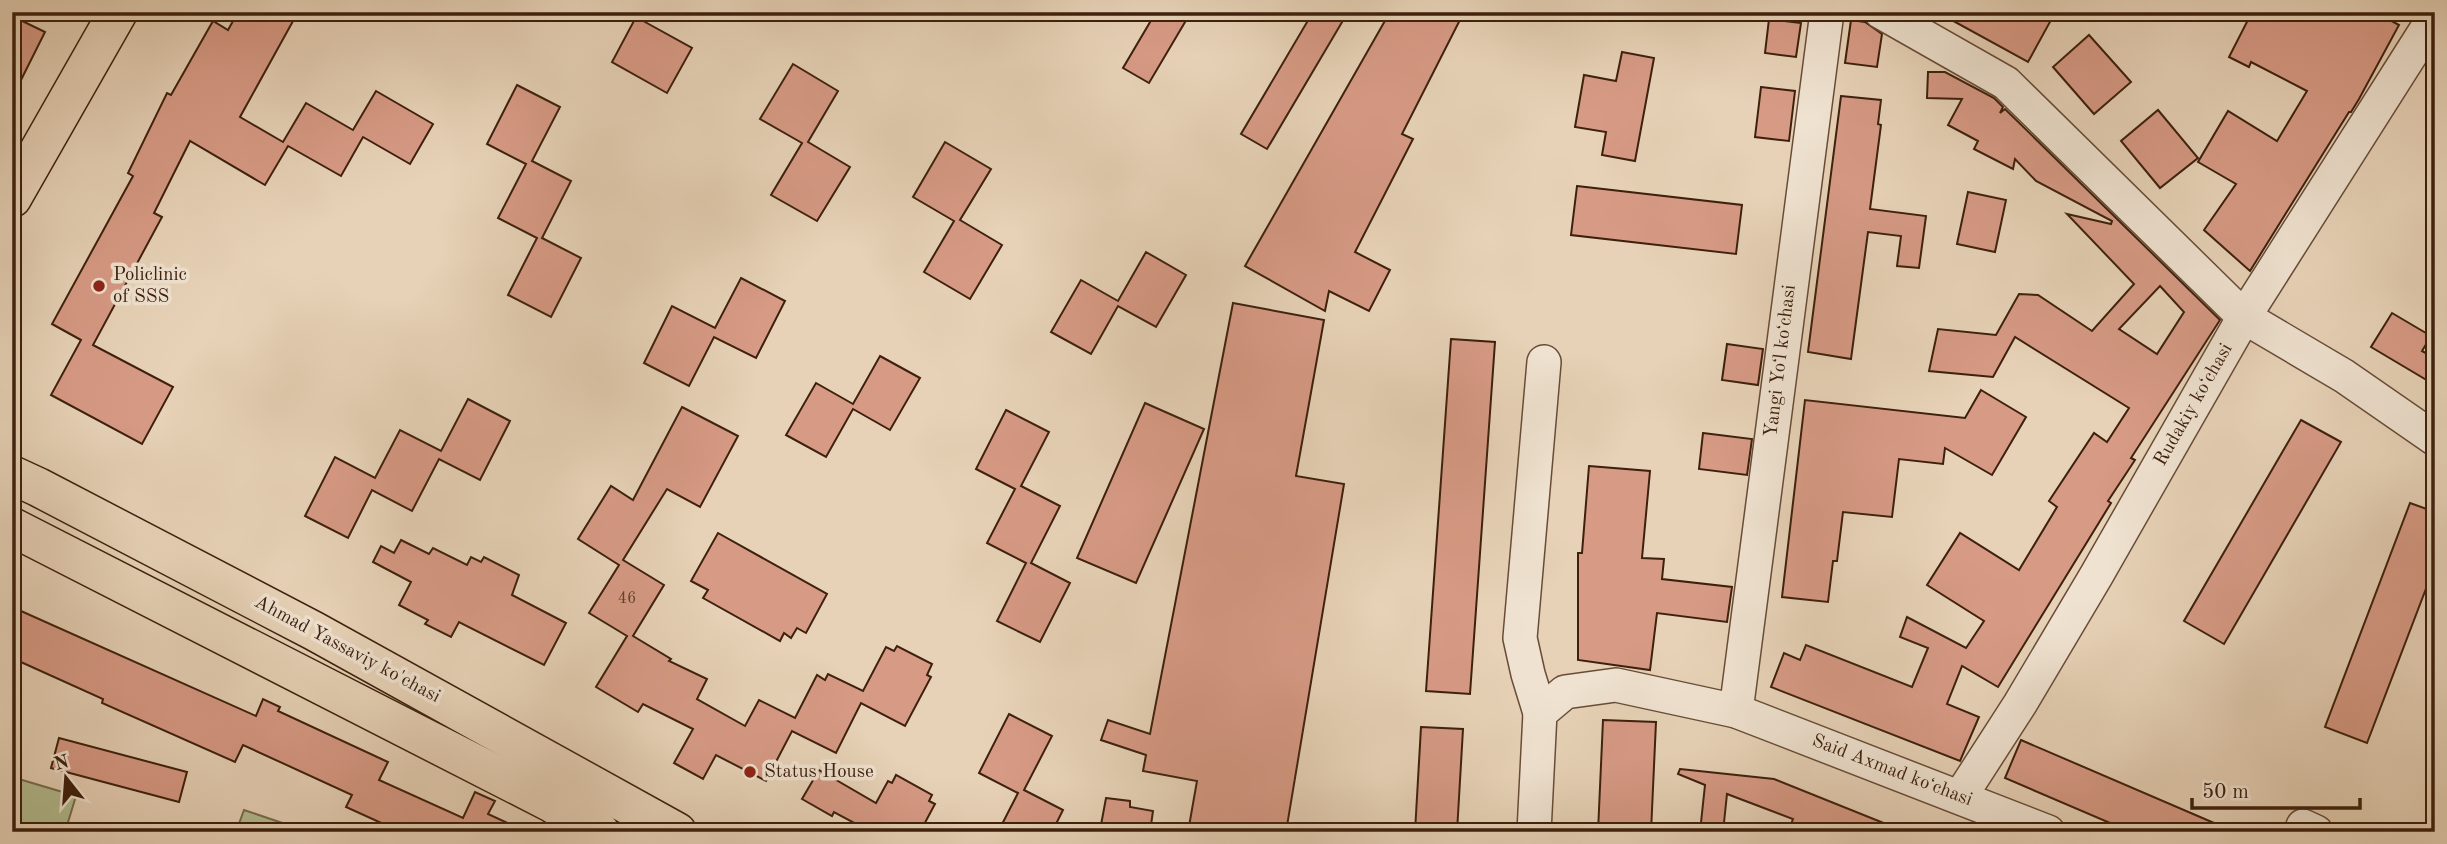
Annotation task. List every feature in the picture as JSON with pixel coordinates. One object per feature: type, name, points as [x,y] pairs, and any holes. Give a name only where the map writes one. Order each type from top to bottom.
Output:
[{"type":"main road","points":[[12,198],[118,12]]},
{"type":"main road","name":"Ahmad Yassaviy ko'chasi","points":[[12,475],[38,486],[314,631],[677,832]]},
{"type":"main road","points":[[12,527],[550,802],[600,832]]},
{"type":"street","name":"Yangi Yoʻl koʻchasi","points":[[1735,711],[1827,12]]},
{"type":"street","points":[[1881,12],[2006,83],[2244,317],[2344,376],[2435,439]]},
{"type":"street","name":"Rudakiy koʻchasi","points":[[1960,797],[2020,704],[2096,576],[2244,317],[2435,16]]},
{"type":"street","points":[[1534,832],[1540,713],[1521,638],[1544,362]]},
{"type":"street","name":"Said Axmad koʻchasi","points":[[1540,713],[1565,692],[1616,685],[1735,711],[2048,832]]},
{"type":"green space","points":[[12,777],[76,796],[65,832],[12,832]]},
{"type":"green space","points":[[244,810],[306,831],[306,832],[236,832]]},
{"type":"building","points":[[238,12],[298,12],[240,117],[283,142],[306,103],[353,130],[376,91],[433,124],[410,164],[363,137],[341,176],[288,146],[265,185],[190,141],[154,213],[162,217],[93,345],[173,387],[142,444],[51,395],[81,340],[52,324],[133,176],[128,173],[167,93],[171,95],[213,21],[228,30]]},
{"type":"building","points":[[1156,12],[1191,12],[1149,83],[1123,68]]},
{"type":"building","points":[[1313,12],[1348,12],[1267,149],[1241,134]]},
{"type":"building","points":[[1390,12],[1464,12],[1402,134],[1413,139],[1355,252],[1390,270],[1369,311],[1329,291],[1325,311],[1245,266]]},
{"type":"building","points":[[1937,12],[2036,12],[2051,20],[2028,62]]},
{"type":"building","points":[[2252,12],[2375,12],[2399,25],[2359,99],[2250,271],[2204,230],[2236,184],[2198,162],[2228,111],[2277,141],[2307,91],[2251,62],[2249,67],[2229,57]]},
{"type":"building","points":[[12,16],[45,32],[12,98]]},
{"type":"building","points":[[636,17],[692,48],[667,93],[612,62]]},
{"type":"building","points":[[1769,19],[1801,23],[1796,57],[1765,53]]},
{"type":"building","points":[[1851,20],[1865,22],[1882,34],[1877,67],[1845,63]]},
{"type":"building","points":[[2089,35],[2131,82],[2094,114],[2053,67]]},
{"type":"building","points":[[1622,52],[1654,58],[1635,161],[1602,155],[1606,132],[1575,127],[1584,75],[1616,81]]},
{"type":"building","points":[[793,64],[838,91],[808,142],[850,167],[817,221],[771,195],[802,143],[760,119]]},
{"type":"building","points":[[1928,72],[1945,72],[1994,98],[2003,107],[2000,113],[2005,109],[2220,320],[2131,458],[2135,460],[2108,501],[2111,503],[1998,687],[1962,666],[1947,704],[1979,717],[1960,761],[1771,687],[1784,653],[1800,660],[1806,645],[1912,687],[1928,648],[1900,637],[1907,617],[1966,648],[1984,621],[1927,585],[1960,533],[2019,570],[2057,507],[2049,501],[2094,433],[2107,442],[2129,408],[2015,337],[1993,377],[1929,371],[1938,329],[1996,335],[2019,294],[2038,295],[2092,331],[2134,284],[2067,214],[2111,224],[2112,221],[2036,181],[2015,159],[2013,169],[1974,149],[1978,141],[1948,125],[1962,99],[1927,98]],"holes":[[[2160,286],[2184,312],[2157,354],[2119,329]]]},
{"type":"building","points":[[517,85],[560,107],[532,161],[571,181],[542,238],[581,258],[551,317],[508,295],[537,238],[498,218],[526,164],[487,144]]},
{"type":"building","points":[[1761,87],[1795,91],[1789,141],[1755,137]]},
{"type":"building","points":[[1841,96],[1881,100],[1878,124],[1881,125],[1870,209],[1926,216],[1919,268],[1897,266],[1901,236],[1868,232],[1851,359],[1808,352]]},
{"type":"building","points":[[2158,110],[2198,158],[2160,188],[2121,141]]},
{"type":"building","points":[[945,142],[991,169],[960,220],[1002,245],[970,299],[924,272],[954,221],[913,197]]},
{"type":"building","points":[[1577,186],[1742,205],[1736,254],[1571,235]]},
{"type":"building","points":[[1968,192],[2006,200],[1995,252],[1957,244]]},
{"type":"building","points":[[1146,252],[1186,275],[1156,327],[1118,306],[1091,354],[1051,332],[1081,280],[1118,301]]},
{"type":"building","points":[[741,278],[785,301],[756,358],[714,337],[689,386],[644,363],[672,306],[715,328]]},
{"type":"building","points":[[1233,303],[1324,320],[1296,476],[1344,484],[1286,832],[1188,832],[1197,781],[1143,771],[1146,755],[1101,740],[1108,720],[1150,734]]},
{"type":"building","points":[[2392,313],[2431,336],[2422,351],[2435,358],[2435,385],[2371,347]]},
{"type":"building","points":[[1451,339],[1495,342],[1470,694],[1426,691]]},
{"type":"building","points":[[1727,344],[1763,349],[1758,385],[1722,380]]},
{"type":"building","points":[[880,356],[920,378],[890,430],[853,409],[826,457],[786,435],[816,383],[853,404]]},
{"type":"building","points":[[1981,390],[2026,417],[1992,475],[1945,448],[1943,464],[1899,459],[1892,517],[1843,512],[1837,561],[1833,561],[1828,602],[1782,597],[1805,400],[1965,418]]},
{"type":"building","points":[[468,399],[510,421],[480,480],[439,459],[412,511],[372,490],[348,538],[305,516],[335,457],[375,478],[400,430],[441,451]]},
{"type":"building","points":[[1145,403],[1204,429],[1136,583],[1077,558]]},
{"type":"building","points":[[682,407],[738,436],[700,507],[667,489],[623,560],[664,585],[633,636],[671,659],[669,661],[707,679],[697,699],[745,726],[759,700],[795,718],[817,675],[825,680],[828,674],[863,691],[886,647],[894,651],[897,646],[932,664],[927,675],[931,677],[905,726],[861,703],[836,753],[792,731],[766,781],[716,755],[703,779],[674,763],[693,729],[643,704],[638,712],[596,687],[627,636],[589,613],[619,565],[578,539],[611,486],[633,500]]},
{"type":"building","points":[[1006,410],[1049,432],[1021,486],[1060,506],[1031,563],[1070,583],[1040,642],[997,621],[1026,563],[987,543],[1015,489],[976,469]]},
{"type":"building","points":[[2301,420],[2341,442],[2224,644],[2184,621]]},
{"type":"building","points":[[1703,433],[1752,439],[1747,475],[1699,469]]},
{"type":"building","points":[[1589,466],[1650,471],[1642,558],[1664,559],[1662,579],[1732,587],[1727,622],[1657,613],[1650,670],[1578,660],[1578,553],[1582,553]]},
{"type":"building","points":[[2410,503],[2435,512],[2435,565],[2367,743],[2325,727]]},
{"type":"building","points":[[718,533],[827,594],[806,633],[797,628],[791,638],[784,633],[780,641],[703,598],[708,590],[691,581]]},
{"type":"building","points":[[401,540],[429,554],[433,548],[467,565],[471,557],[481,562],[484,557],[519,575],[512,595],[566,623],[544,665],[459,622],[451,637],[425,624],[428,620],[399,605],[411,582],[373,562],[381,546],[394,553]]},
{"type":"building","points":[[12,607],[256,716],[263,699],[280,707],[278,711],[388,762],[379,780],[463,818],[475,792],[495,801],[488,814],[527,832],[401,832],[346,807],[352,795],[243,745],[235,762],[102,703],[103,699],[12,658]]},
{"type":"building","points":[[1009,714],[1052,736],[1024,790],[1063,810],[1052,832],[998,832],[1018,793],[979,773]]},
{"type":"building","points":[[1603,720],[1656,722],[1651,832],[1598,832]]},
{"type":"building","points":[[1421,727],[1463,729],[1457,832],[1415,832]]},
{"type":"building","points":[[59,738],[187,772],[179,802],[51,768]]},
{"type":"building","points":[[2021,740],[2235,832],[2131,832],[2005,778]]},
{"type":"building","points":[[1680,769],[1774,779],[1906,832],[1788,832],[1793,819],[1727,794],[1723,832],[1700,832],[1705,785],[1678,774]]},
{"type":"building","points":[[819,770],[876,803],[888,781],[892,783],[896,775],[932,795],[929,801],[935,804],[920,832],[871,832],[834,812],[832,816],[802,799]]},
{"type":"building","points":[[1106,798],[1130,801],[1130,807],[1153,811],[1150,832],[1121,832],[1122,828],[1101,825]]},
{"type":"place","name":"Policlinic of SSS","points":[[99,286]]},
{"type":"place","name":"Status House","points":[[750,772]]}]
